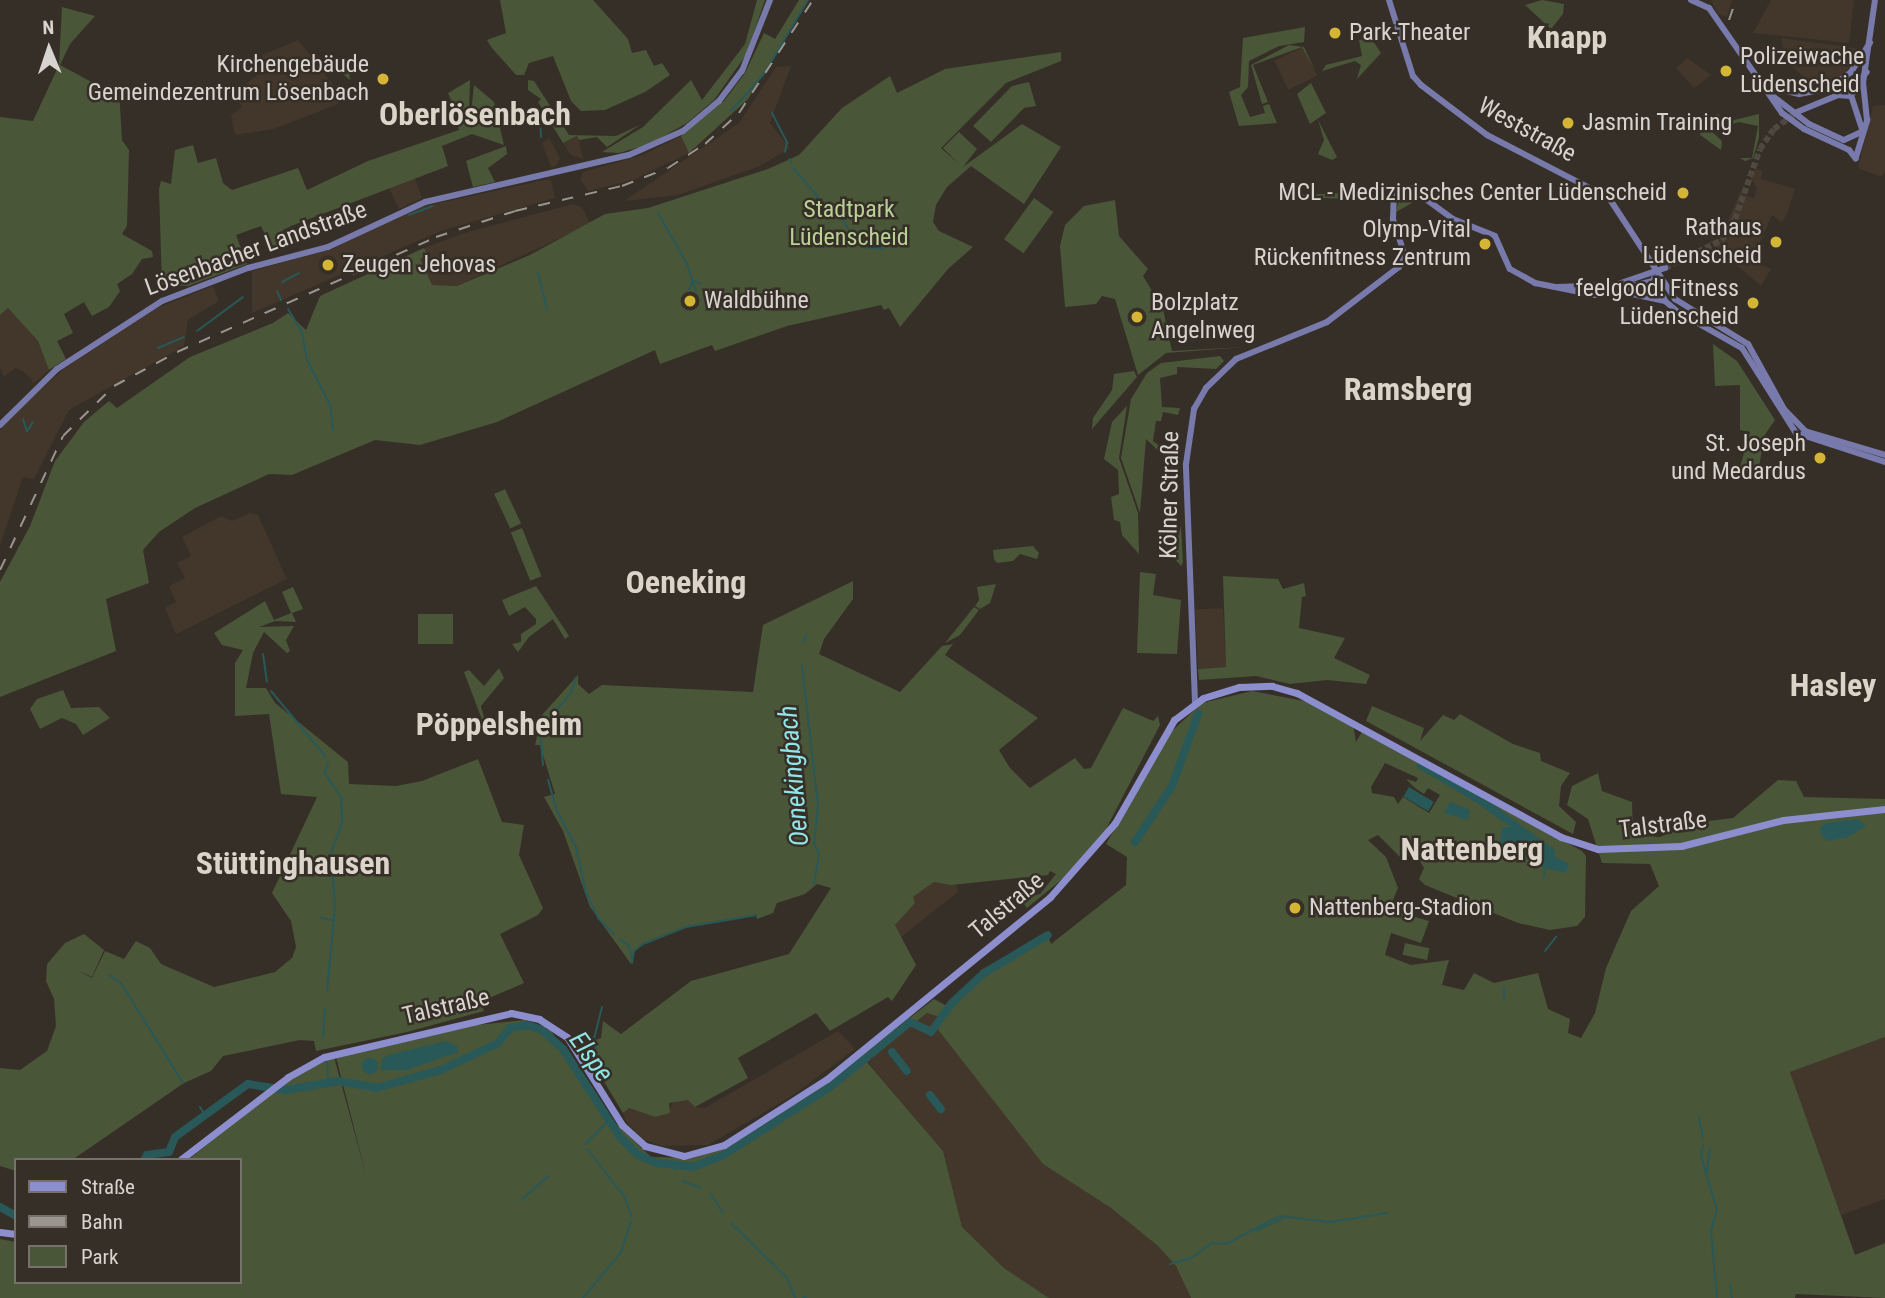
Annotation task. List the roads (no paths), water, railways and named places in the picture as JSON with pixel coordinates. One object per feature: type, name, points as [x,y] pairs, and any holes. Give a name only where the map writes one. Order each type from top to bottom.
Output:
[{"type":"main road","name":"Lösenbacher Landstraße","points":[[0,425],[57,369],[162,301],[248,268],[328,247],[425,202],[629,155],[683,131],[719,101],[742,71],[770,0]]},
{"type":"main road","name":"Weststraße","points":[[1389,0],[1413,76],[1421,85],[1487,135],[1609,198],[1628,224],[1655,273]]},
{"type":"main road","points":[[1691,0],[1709,8],[1762,85],[1792,121],[1849,150],[1856,159],[1866,111],[1863,83]]},
{"type":"main road","points":[[1797,112],[1838,95],[1850,96],[1863,83],[1867,72],[1875,0]]},
{"type":"main road","points":[[1762,85],[1799,94],[1827,89],[1851,72],[1871,41]]},
{"type":"main road","points":[[1862,131],[1850,96],[1852,86],[1867,72]]},
{"type":"main road","points":[[1769,93],[1809,124],[1844,140],[1852,140],[1862,131]]},
{"type":"main road","points":[[1849,150],[1858,145]]},
{"type":"main road","name":"Kölner Straße","points":[[1195,702],[1186,447],[1194,409],[1215,378],[1244,355],[1312,330],[1342,313],[1399,267],[1403,250],[1391,198],[1397,186],[1412,189],[1453,219],[1495,236],[1511,271],[1555,288],[1586,295],[1621,291],[1658,280]]},
{"type":"main road","name":"Kölner Straße","points":[[1555,288],[1608,286],[1665,268]]},
{"type":"main road","points":[[1655,273],[1665,301]]},
{"type":"main road","points":[[1658,280],[1675,299],[1748,344],[1784,409],[1805,431],[1885,456]]},
{"type":"main road","points":[[1621,291],[1665,301],[1742,348],[1796,433],[1885,462]]},
{"type":"main road","name":"Talstraße","points":[[183,1158],[279,1083],[340,1052],[488,1016],[521,1014],[547,1022],[567,1037],[636,1140],[670,1155],[711,1150],[813,1089],[1050,897],[1104,837],[1166,731],[1195,702],[1248,685],[1297,693],[1561,836],[1598,849],[1671,848],[1783,820],[1885,809]]},
{"type":"water","points":[[1409,787],[1434,802],[1428,811],[1403,796]]},
{"type":"water","points":[[1450,802],[1470,810],[1468,820],[1444,813]]},
{"type":"water","points":[[1858,819],[1866,826],[1848,837],[1828,841],[1821,835],[1820,828],[1826,823]]},
{"type":"water","points":[[1502,827],[1515,827],[1534,842],[1535,856],[1522,862],[1500,843]]},
{"type":"water","points":[[1547,852],[1569,864],[1566,873],[1541,867],[1539,859]]},
{"type":"water","points":[[446,1041],[457,1046],[458,1052],[407,1070],[381,1070],[382,1059],[389,1055]]},
{"type":"water","points":[[367,1058],[373,1058],[378,1066],[376,1072],[367,1074],[362,1069],[362,1063]]},
{"type":"waterway","points":[[731,111],[764,74],[808,0]]},
{"type":"waterway","points":[[772,113],[787,143],[785,152]]},
{"type":"waterway","points":[[540,118],[541,137]]},
{"type":"waterway","points":[[793,168],[816,194],[824,212]]},
{"type":"waterway","points":[[409,215],[432,206]]},
{"type":"waterway","points":[[658,213],[686,262],[696,291]]},
{"type":"waterway","points":[[842,219],[856,241]]},
{"type":"waterway","points":[[863,247],[883,249]]},
{"type":"waterway","points":[[282,282],[299,273]]},
{"type":"waterway","points":[[538,273],[547,310]]},
{"type":"waterway","points":[[689,289],[693,281],[701,283]]},
{"type":"waterway","points":[[277,291],[281,300]]},
{"type":"waterway","points":[[197,331],[243,297]]},
{"type":"waterway","points":[[288,309],[302,332],[307,360],[330,405],[333,430]]},
{"type":"waterway","points":[[158,348],[184,337]]},
{"type":"waterway","points":[[23,419],[27,431]]},
{"type":"waterway","points":[[28,430],[33,422]]},
{"type":"waterway","points":[[804,642],[806,635]]},
{"type":"waterway","points":[[263,654],[267,682]]},
{"type":"waterway","name":"Oenekingbach","points":[[802,665],[818,806],[814,842],[819,855],[814,884]]},
{"type":"waterway","points":[[543,765],[540,729],[571,693],[576,678]]},
{"type":"waterway","points":[[271,691],[325,756]]},
{"type":"waterway","points":[[1135,842],[1172,786],[1198,714]]},
{"type":"waterway","points":[[1180,756],[1181,764]]},
{"type":"waterway","points":[[327,991],[335,906],[331,853],[342,823],[341,797],[325,773],[328,761]]},
{"type":"waterway","points":[[1421,765],[1480,800],[1551,852]]},
{"type":"waterway","points":[[548,780],[557,811],[576,847],[586,893],[598,918],[614,934]]},
{"type":"waterway","points":[[1544,877],[1545,870]]},
{"type":"waterway","name":"Oenekingbach","points":[[632,963],[634,951],[643,944],[686,927],[757,915]]},
{"type":"waterway","points":[[321,918],[334,920]]},
{"type":"waterway","points":[[871,1054],[910,1022],[931,1032],[952,1003],[984,973],[1048,935]]},
{"type":"waterway","points":[[1545,951],[1556,937]]},
{"type":"waterway","points":[[620,939],[629,946],[632,958]]},
{"type":"waterway","points":[[109,975],[121,983],[183,1083]]},
{"type":"waterway","points":[[1504,988],[1504,1000]]},
{"type":"waterway","name":"Oenekingbach","points":[[593,1065],[597,1058],[594,1039],[602,1007]]},
{"type":"waterway","points":[[323,1037],[325,1008]]},
{"type":"waterway","name":"Elspe","points":[[145,1158],[147,1155],[169,1152],[175,1137],[248,1084],[286,1090],[338,1081],[376,1088],[441,1070],[498,1043],[510,1028],[528,1025],[542,1030],[563,1049],[620,1137],[638,1155],[657,1163],[693,1167],[722,1156],[830,1087],[867,1057]]},
{"type":"waterway","name":"Elspe","points":[[892,1052],[907,1071]]},
{"type":"waterway","points":[[327,1061],[328,1081]]},
{"type":"waterway","name":"Elspe","points":[[930,1095],[941,1109]]},
{"type":"waterway","points":[[200,1107],[205,1115]]},
{"type":"waterway","points":[[1699,1118],[1703,1138]]},
{"type":"waterway","points":[[585,1144],[610,1119]]},
{"type":"waterway","points":[[1703,1145],[1701,1156],[1717,1210],[1711,1231],[1717,1298]]},
{"type":"waterway","points":[[587,1149],[624,1196],[632,1217]]},
{"type":"waterway","points":[[1707,1172],[1710,1149]]},
{"type":"waterway","points":[[521,1200],[549,1176]]},
{"type":"waterway","points":[[682,1181],[701,1188]]},
{"type":"waterway","points":[[711,1194],[723,1213]]},
{"type":"waterway","name":"Elspe","points":[[0,1207],[14,1215]]},
{"type":"waterway","points":[[1170,1264],[1191,1258],[1212,1243],[1226,1244],[1279,1216],[1330,1222],[1387,1213]]},
{"type":"waterway","points":[[1258,1230],[1282,1219]]},
{"type":"waterway","points":[[583,1298],[621,1252],[631,1222]]},
{"type":"waterway","points":[[731,1223],[787,1278],[795,1298]]},
{"type":"waterway","points":[[1730,1286],[1732,1298]]},
{"type":"waterway","points":[[803,1298],[807,1296]]},
{"type":"tunnel","points":[[1665,268],[1722,240],[1735,219],[1760,149],[1774,129],[1797,112]]},
{"type":"railway","points":[[0,570],[63,436],[114,386],[177,352],[436,237],[515,211],[622,186],[668,168],[705,144],[739,113],[813,0]]},
{"type":"railway","points":[[1729,20],[1736,0]]},
{"type":"place","name":"Park-Theater","points":[[1335,33]]},
{"type":"place","name":"Polizeiwache Lüdenscheid","points":[[1726,71]]},
{"type":"place","name":"Kirchengebäude Gemeindezentrum Lösenbach","points":[[383,79]]},
{"type":"place","name":"Jasmin Training","points":[[1568,123]]},
{"type":"place","name":"MCL - Medizinisches Center Lüdenscheid","points":[[1683,193]]},
{"type":"place","name":"Rathaus Lüdenscheid","points":[[1776,242]]},
{"type":"place","name":"Olymp-Vital Rückenfitness Zentrum","points":[[1485,244]]},
{"type":"place","name":"Zeugen Jehovas","points":[[328,265]]},
{"type":"place","name":"Waldbühne","points":[[690,301]]},
{"type":"place","name":"feelgood! Fitness Lüdenscheid","points":[[1753,303]]},
{"type":"place","name":"Bolzplatz Angelnweg","points":[[1137,317]]},
{"type":"place","name":"St. Joseph und Medardus","points":[[1820,458]]},
{"type":"place","name":"Nattenberg-Stadion","points":[[1295,908]]},
{"type":"district","name":"Knapp","points":[[1567,37]]},
{"type":"district","name":"Oberlösenbach","points":[[475,114]]},
{"type":"district","name":"Ramsberg","points":[[1408,389]]},
{"type":"district","name":"Oeneking","points":[[686,582]]},
{"type":"district","name":"Hasley","points":[[1833,685]]},
{"type":"district","name":"Pöppelsheim","points":[[499,724]]},
{"type":"district","name":"Nattenberg","points":[[1472,849]]},
{"type":"district","name":"Stüttinghausen","points":[[293,863]]},
{"type":"park label","name":"Stadtpark Lüdenscheid","points":[[849,224]]}]
